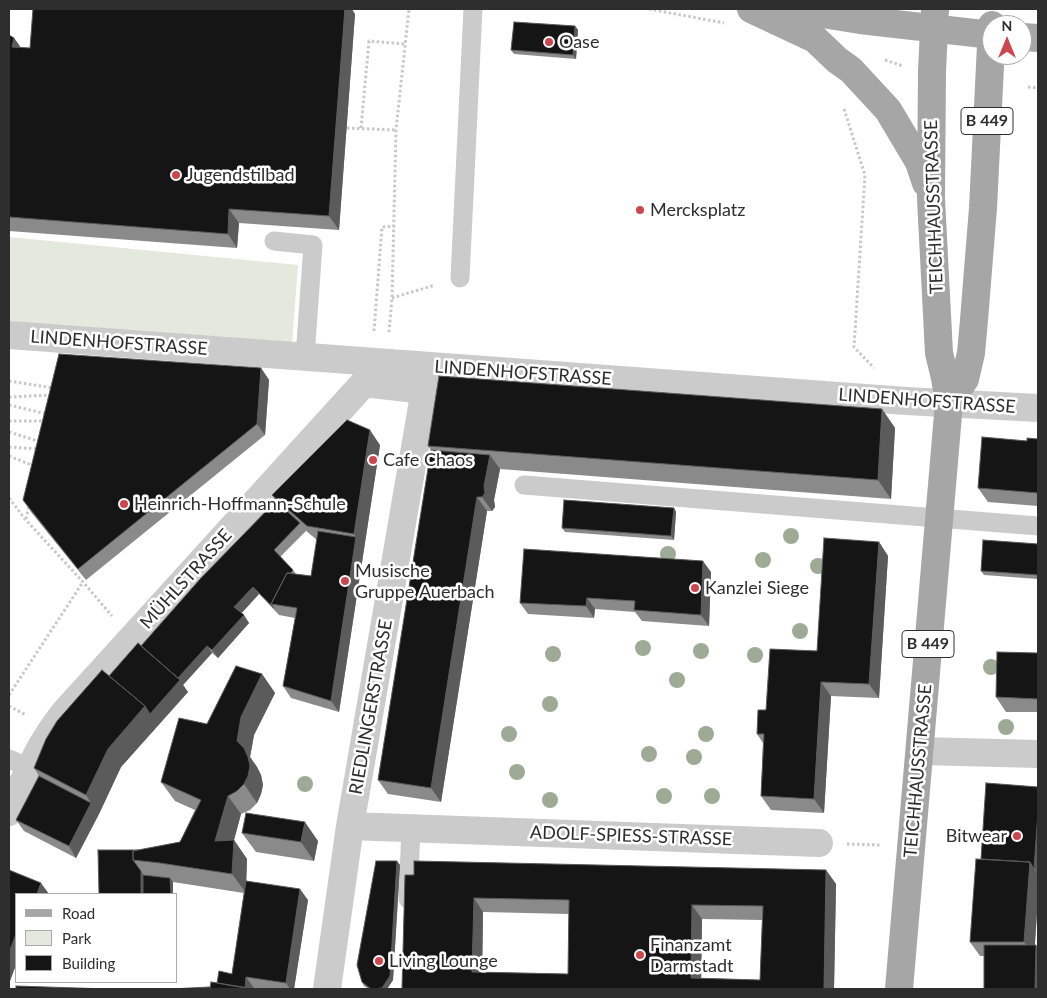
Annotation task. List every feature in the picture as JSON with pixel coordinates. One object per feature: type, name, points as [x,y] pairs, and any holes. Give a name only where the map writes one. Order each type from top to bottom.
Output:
[{"type":"main road","points":[[751,9],[815,39],[837,60],[851,70],[888,110],[919,162],[931,199]]},
{"type":"main road","points":[[791,9],[860,20],[934,19],[982,32]]},
{"type":"main road","name":"TEICHHAUSSTRASSE","points":[[900,989],[949,404],[940,353],[931,199],[934,19]]},
{"type":"main road","name":"TEICHHAUSSTRASSE","points":[[949,404],[965,379],[971,353],[983,208],[990,65]]},
{"type":"street","name":"LINDENHOFSTRASSE","points":[[9,335],[305,357],[427,378],[802,393],[949,404],[1038,408]]},
{"type":"street","name":"MÜHLSTRASSE","points":[[9,812],[19,763],[53,728],[65,712],[364,384],[427,378]]},
{"type":"street","name":"RIEDLINGERSTRASSE","points":[[327,989],[350,826],[427,378]]},
{"type":"street","points":[[920,751],[1038,754]]},
{"type":"street","name":"ADOLF-SPIESS-STRASSE","points":[[350,826],[819,842]]},
{"type":"lane","points":[[460,278],[473,9]]},
{"type":"lane","points":[[274,241],[313,244],[305,357]]},
{"type":"lane","points":[[524,485],[1038,526]]},
{"type":"lane","points":[[407,915],[411,828]]},
{"type":"path","points":[[389,331],[395,226],[396,130],[409,9]]},
{"type":"path","points":[[361,128],[369,41],[405,44]]},
{"type":"path","points":[[1028,87],[1038,88]]},
{"type":"path","points":[[841,101],[865,175],[854,347],[906,401]]},
{"type":"path","points":[[347,128],[396,130]]},
{"type":"path","points":[[374,331],[382,227],[395,226]]},
{"type":"path","points":[[392,298],[460,278]]},
{"type":"path","points":[[9,381],[58,389]]},
{"type":"path","points":[[9,397],[56,395]]},
{"type":"path","points":[[9,406],[51,415]]},
{"type":"path","points":[[9,421],[49,421]]},
{"type":"path","points":[[9,432],[45,443]]},
{"type":"path","points":[[9,447],[43,450]]},
{"type":"path","points":[[9,456],[39,468]]},
{"type":"path","points":[[9,498],[25,519],[102,605]]},
{"type":"path","points":[[25,519],[30,502]]},
{"type":"path","points":[[9,695],[83,582]]},
{"type":"path","points":[[819,842],[912,846]]},
{"type":"green space","points":[[9,237],[298,265],[292,344],[9,323]]},
{"type":"building","name":"Jugendstilbad","points":[[33,9],[345,9],[329,216],[229,209],[228,234],[9,217],[9,35],[14,38],[12,47],[30,48]]},
{"type":"building","points":[[514,22],[575,26],[573,55],[511,50]]},
{"type":"building","name":"Heinrich-Hoffmann-Schule","points":[[59,354],[261,368],[257,424],[78,569],[23,500]]},
{"type":"building","points":[[439,376],[882,409],[878,480],[428,446]]},
{"type":"building","points":[[347,420],[370,430],[354,534],[307,526],[272,495]]},
{"type":"building","points":[[982,437],[1027,441],[1027,438],[1038,439],[1038,493],[978,488]]},
{"type":"building","points":[[431,450],[490,455],[484,486],[485,493],[482,497],[477,497],[431,788],[378,780]]},
{"type":"building","points":[[564,500],[674,508],[671,536],[562,528]]},
{"type":"building","points":[[276,501],[300,523],[274,550],[293,570],[291,573],[287,573],[271,604],[274,608],[253,587],[234,607],[244,615],[212,650],[207,646],[178,678],[141,646],[201,578]]},
{"type":"building","points":[[318,531],[356,537],[331,701],[283,686],[297,608],[271,604],[287,573],[311,576]]},
{"type":"building","points":[[824,538],[879,542],[869,684],[821,682],[814,799],[761,796],[764,734],[757,734],[758,710],[766,710],[770,649],[817,651]]},
{"type":"building","points":[[983,540],[1038,544],[1038,575],[981,571]]},
{"type":"building","points":[[524,549],[703,561],[701,615],[634,610],[635,601],[587,598],[586,606],[520,603]]},
{"type":"building","points":[[138,643],[180,680],[150,714],[145,706],[109,676]]},
{"type":"building","points":[[997,652],[1038,653],[1038,699],[996,697]]},
{"type":"building","points":[[236,666],[262,674],[241,717],[237,741],[244,748],[248,757],[250,766],[248,776],[244,784],[237,791],[228,796],[215,841],[234,840],[232,874],[133,860],[133,851],[180,842],[201,800],[161,782],[179,718],[207,724]]},
{"type":"building","points":[[102,670],[145,706],[108,749],[86,795],[34,768],[46,739],[57,721]]},
{"type":"building","points":[[39,776],[91,803],[69,846],[16,820]]},
{"type":"building","points":[[986,783],[1038,787],[1034,869],[1030,862],[981,859]]},
{"type":"building","points":[[246,813],[305,822],[301,842],[242,833]]},
{"type":"building","points":[[98,850],[138,850],[133,851],[133,860],[141,871],[141,893],[99,893]]},
{"type":"building","points":[[976,859],[1030,862],[1024,942],[970,942]]},
{"type":"building","points":[[376,861],[397,861],[390,976],[382,988],[371,989],[362,982],[357,965]]},
{"type":"building","name":"Finanzamt Darmstadt","points":[[414,861],[826,870],[824,989],[402,989],[405,875],[414,875]],"holes":[[[474,898],[569,900],[568,974],[472,972]],[[692,905],[763,906],[760,980],[691,978]]]},
{"type":"building","points":[[9,870],[41,883],[37,893],[15,893],[15,937],[9,953]]},
{"type":"building","points":[[143,875],[170,878],[171,893],[143,893]]},
{"type":"building","points":[[246,881],[300,889],[286,983],[246,977],[245,988],[217,983],[219,971],[232,974]]},
{"type":"building","points":[[984,945],[1036,945],[1035,989],[984,989]]},
{"type":"building","points":[[211,982],[255,989],[210,989]]},
{"type":"building","points":[[16,986],[108,989],[16,989]]},
{"type":"building","points":[[210,987],[210,989],[170,989]]},
{"type":"place","name":"Oase","points":[[549,42]]},
{"type":"place","name":"Jugendstilbad","points":[[176,175]]},
{"type":"place","name":"Mercksplatz","points":[[640,210]]},
{"type":"place","name":"Cafe Chaos","points":[[373,460]]},
{"type":"place","name":"Heinrich-Hoffmann-Schule","points":[[124,504]]},
{"type":"place","name":"Musische Gruppe Auerbach","points":[[345,581]]},
{"type":"place","name":"Kanzlei Siege","points":[[695,588]]},
{"type":"place","name":"Bitwear","points":[[1017,836]]},
{"type":"place","name":"Finanzamt Darmstadt","points":[[640,955]]},
{"type":"place","name":"Living Lounge","points":[[379,961]]}]
